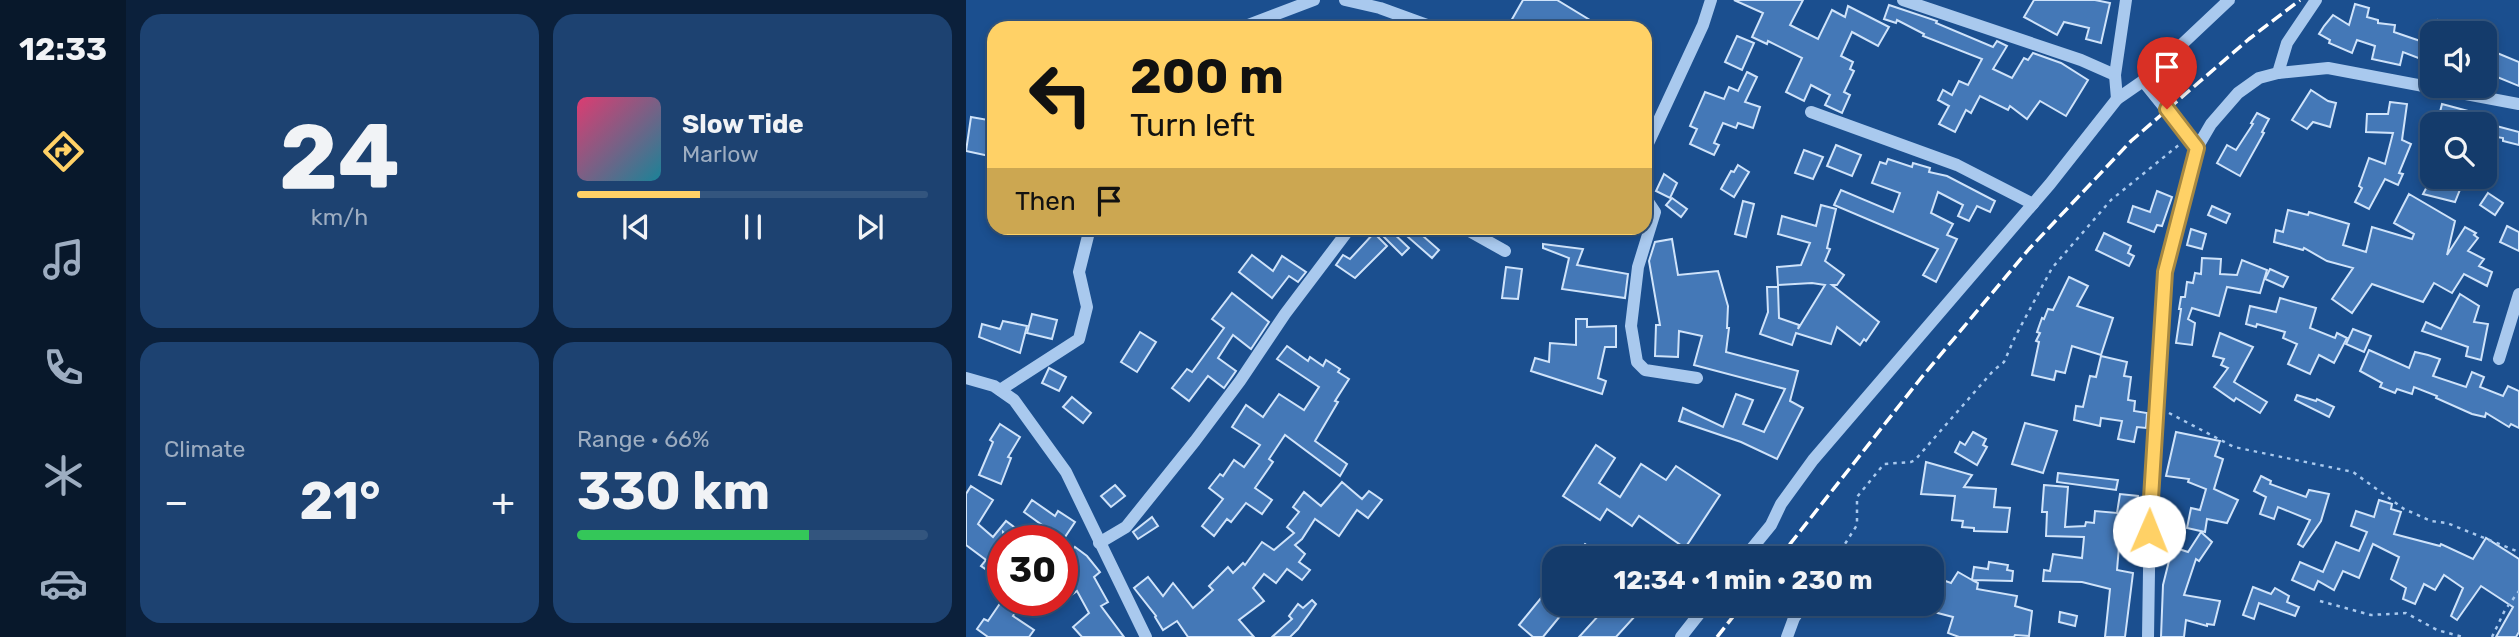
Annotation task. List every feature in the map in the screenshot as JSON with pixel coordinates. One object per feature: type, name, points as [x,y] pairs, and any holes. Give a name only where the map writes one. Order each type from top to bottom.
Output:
[{"type":"street","points":[[1258,21],[1314,0]]},
{"type":"street","points":[[1345,0],[1380,8],[1416,21]]},
{"type":"street","points":[[1652,135],[1703,25],[1711,0]]},
{"type":"street","points":[[1903,0],[2081,60],[2115,75]]},
{"type":"street","points":[[2118,99],[2115,75],[2126,0]]},
{"type":"street","points":[[1753,546],[1813,460],[2033,204],[2118,99],[2143,81],[2229,0]]},
{"type":"street","points":[[2278,73],[2287,43],[2316,0]]},
{"type":"street","points":[[2148,637],[2150,505],[2165,272],[2197,148],[2211,124],[2238,93],[2259,78],[2278,73],[2328,68],[2519,104]]},
{"type":"street","points":[[2143,81],[2197,148]]},
{"type":"street","points":[[1811,112],[1957,164],[2033,204]]},
{"type":"street","points":[[1000,390],[1079,340],[1087,307],[1079,272],[1088,235]]},
{"type":"street","points":[[1099,543],[1126,527],[1195,441],[1343,235]]},
{"type":"street","points":[[1476,235],[1505,251]]},
{"type":"street","points":[[1648,235],[1638,267],[1631,326],[1637,362],[1645,370],[1697,378]]},
{"type":"street","points":[[2499,359],[2519,294]]},
{"type":"street","points":[[966,378],[994,386],[1014,400],[1066,472],[1146,637]]},
{"type":"street","points":[[1681,637],[1698,616]]},
{"type":"street","points":[[1787,637],[1795,616]]},
{"type":"path","points":[[1844,546],[1857,525],[1857,498],[1884,464],[1915,460],[2004,362],[2014,337],[2052,268],[2111,201],[2188,137]]},
{"type":"path","points":[[2156,402],[2176,418],[2234,447],[2353,472],[2404,509],[2519,552]]},
{"type":"path","points":[[2492,637],[2505,610],[2519,592]]},
{"type":"path","points":[[2320,601],[2371,615],[2406,613],[2437,630],[2463,637]]},
{"type":"building","points":[[1523,0],[1557,0],[1592,21],[1511,21]]},
{"type":"building","points":[[1734,0],[1803,0],[1790,25],[1818,39],[1832,10],[1845,17],[1848,6],[1889,27],[1878,46],[1852,32],[1841,56],[1853,62],[1850,69],[1854,71],[1844,92],[1850,95],[1842,113],[1825,105],[1830,95],[1811,85],[1804,101],[1786,92],[1802,58],[1768,41],[1767,44],[1752,37],[1763,13]]},
{"type":"building","points":[[2034,0],[2095,0],[2110,3],[2101,43],[2086,39],[2089,28],[2064,22],[2057,35],[2024,17]]},
{"type":"building","points":[[2355,4],[2369,8],[2367,17],[2378,20],[2378,23],[2395,25],[2394,32],[2420,41],[2420,59],[2403,52],[2400,65],[2372,59],[2375,46],[2357,40],[2352,53],[2329,43],[2330,40],[2319,34],[2333,15],[2349,25]]},
{"type":"building","points":[[1889,5],[1937,21],[1936,23],[1993,47],[1997,41],[2007,46],[1993,69],[2012,78],[2024,58],[2028,60],[2033,53],[2061,63],[2088,80],[2066,116],[2040,101],[2027,119],[2010,106],[2008,110],[1980,96],[1971,113],[1966,110],[1955,132],[1939,124],[1949,106],[1938,100],[1943,90],[1952,95],[1959,81],[1968,85],[1982,59],[1923,36],[1924,34],[1897,20],[1896,23],[1884,19]]},
{"type":"building","points":[[1737,36],[1754,43],[1742,70],[1725,62]]},
{"type":"building","points":[[2497,53],[2519,62],[2519,86],[2497,77]]},
{"type":"building","points":[[1747,72],[1757,77],[1745,102],[1760,107],[1753,128],[1738,123],[1736,128],[1723,123],[1714,143],[1719,145],[1714,155],[1690,144],[1697,129],[1690,126],[1705,92],[1724,99],[1729,87],[1738,91]]},
{"type":"building","points":[[2311,90],[2336,103],[2330,127],[2313,122],[2307,129],[2292,120]]},
{"type":"building","points":[[2390,102],[2407,104],[2402,140],[2411,144],[2399,173],[2403,174],[2398,185],[2385,179],[2369,209],[2355,202],[2362,188],[2359,186],[2369,158],[2385,164],[2393,133],[2366,132],[2367,114],[2388,114]]},
{"type":"building","points":[[2442,104],[2472,112],[2440,112]]},
{"type":"building","points":[[2257,113],[2269,119],[2240,176],[2217,163],[2227,145],[2236,150]]},
{"type":"building","points":[[971,117],[987,120],[987,156],[966,151]]},
{"type":"building","points":[[2497,126],[2519,132],[2519,145],[2503,141],[2503,138],[2497,137]]},
{"type":"building","points":[[1836,145],[1861,155],[1852,176],[1827,166]]},
{"type":"building","points":[[1804,150],[1823,157],[1813,179],[1795,173]]},
{"type":"building","points":[[1888,159],[1912,167],[1913,163],[1930,168],[1929,172],[1947,176],[1995,201],[1990,212],[1977,206],[1969,221],[1958,216],[1963,205],[1938,192],[1931,213],[1953,224],[1947,235],[1957,239],[1936,282],[1923,275],[1938,249],[1834,205],[1841,190],[1893,212],[1900,193],[1872,183],[1880,162],[1886,164]]},
{"type":"building","points":[[1738,165],[1749,172],[1734,197],[1721,189],[1731,171],[1734,172]]},
{"type":"building","points":[[1664,174],[1677,183],[1670,198],[1656,191]]},
{"type":"building","points":[[2426,189],[2460,189],[2455,202],[2423,194]]},
{"type":"building","points":[[2157,191],[2172,197],[2162,226],[2157,225],[2154,232],[2128,222],[2133,206],[2150,212]]},
{"type":"building","points":[[2488,193],[2503,203],[2495,215],[2480,205]]},
{"type":"building","points":[[2409,194],[2455,221],[2447,255],[2465,227],[2476,233],[2474,235],[2478,238],[2468,251],[2484,259],[2479,266],[2492,272],[2487,286],[2464,274],[2452,293],[2434,283],[2423,302],[2372,284],[2352,313],[2332,299],[2353,268],[2327,261],[2304,248],[2303,250],[2274,242],[2276,230],[2283,232],[2288,210],[2308,215],[2309,212],[2349,224],[2343,245],[2366,252],[2372,227],[2412,239],[2414,234],[2394,223]]},
{"type":"building","points":[[1672,198],[1687,209],[1681,217],[1666,205]]},
{"type":"building","points":[[1743,201],[1754,204],[1746,237],[1735,234]]},
{"type":"building","points":[[1821,205],[1836,209],[1827,248],[1830,249],[1825,261],[1844,275],[1837,285],[1832,285],[1879,322],[1860,345],[1837,327],[1831,344],[1796,333],[1792,345],[1760,334],[1768,312],[1767,287],[1778,287],[1779,318],[1799,325],[1798,329],[1825,285],[1778,285],[1777,267],[1801,265],[1810,243],[1778,234],[1782,216],[1816,226]]},
{"type":"building","points":[[2212,206],[2230,214],[2226,223],[2208,215]]},
{"type":"building","points":[[2507,226],[2519,232],[2519,251],[2500,242]]},
{"type":"building","points":[[2191,229],[2206,234],[2202,249],[2187,245]]},
{"type":"building","points":[[2104,233],[2131,246],[2128,253],[2134,256],[2129,266],[2096,250]]},
{"type":"building","points":[[1372,235],[1376,235],[1387,246],[1355,278],[1336,265],[1343,255],[1350,259]]},
{"type":"building","points":[[1395,235],[1409,248],[1402,255],[1383,236]]},
{"type":"building","points":[[1422,235],[1439,250],[1432,258],[1408,237]]},
{"type":"building","points":[[1672,239],[1678,275],[1718,271],[1728,306],[1726,352],[1798,371],[1790,401],[1803,408],[1777,459],[1741,442],[1679,421],[1683,408],[1723,427],[1736,394],[1753,400],[1743,424],[1764,432],[1785,389],[1694,365],[1702,336],[1679,331],[1678,357],[1655,356],[1656,325],[1660,325],[1649,261],[1655,242]]},
{"type":"building","points":[[1543,244],[1583,249],[1577,265],[1628,274],[1625,298],[1562,289],[1569,258],[1543,248]]},
{"type":"building","points":[[1252,255],[1273,271],[1282,256],[1306,272],[1298,282],[1289,276],[1272,298],[1239,272]]},
{"type":"building","points":[[2202,258],[2221,259],[2220,274],[2237,275],[2242,260],[2267,270],[2260,293],[2227,287],[2219,316],[2192,308],[2188,319],[2195,323],[2192,345],[2176,343],[2181,297],[2185,297],[2187,282],[2193,283],[2195,273],[2201,274]]},
{"type":"building","points":[[1506,267],[1522,269],[1518,299],[1502,298]]},
{"type":"building","points":[[2270,269],[2288,277],[2283,287],[2265,279]]},
{"type":"building","points":[[2069,277],[2088,286],[2077,306],[2113,318],[2101,355],[2072,346],[2065,373],[2056,371],[2054,380],[2032,375],[2039,342],[2036,341],[2040,333],[2037,332],[2042,318],[2044,319],[2048,309],[2053,310]]},
{"type":"building","points":[[1232,293],[1269,322],[1251,349],[1233,335],[1218,358],[1236,371],[1224,388],[1208,376],[1189,401],[1172,388],[1187,369],[1192,372],[1224,328],[1212,319]]},
{"type":"building","points":[[2460,294],[2479,306],[2474,322],[2488,324],[2481,360],[2466,356],[2468,347],[2422,331],[2426,322],[2441,329]]},
{"type":"building","points":[[2280,298],[2316,308],[2310,328],[2335,338],[2337,333],[2347,338],[2334,363],[2319,355],[2310,374],[2288,364],[2297,344],[2283,338],[2285,332],[2257,324],[2256,327],[2246,324],[2250,306],[2276,312]]},
{"type":"building","points":[[1032,314],[1057,320],[1052,339],[1027,333]]},
{"type":"building","points":[[1576,319],[1587,319],[1587,327],[1616,326],[1616,347],[1605,347],[1598,378],[1606,381],[1602,394],[1531,371],[1535,358],[1549,362],[1550,343],[1576,345]]},
{"type":"building","points":[[1003,321],[1027,326],[1020,353],[979,337],[982,324],[1000,329]]},
{"type":"building","points":[[2353,329],[2371,336],[2364,352],[2346,344]]},
{"type":"building","points":[[1140,332],[1156,342],[1137,372],[1121,362]]},
{"type":"building","points":[[2220,333],[2253,347],[2234,382],[2267,402],[2260,413],[2236,398],[2234,401],[2214,387],[2228,368],[2221,365],[2224,359],[2213,356]]},
{"type":"building","points":[[1287,346],[1308,361],[1310,357],[1323,366],[1326,360],[1349,379],[1315,441],[1347,464],[1340,476],[1285,435],[1269,459],[1273,462],[1255,488],[1272,500],[1262,514],[1246,503],[1231,522],[1227,519],[1214,536],[1202,526],[1223,499],[1209,488],[1220,474],[1223,476],[1234,460],[1244,467],[1260,445],[1232,427],[1246,405],[1263,417],[1279,394],[1304,410],[1319,387],[1277,359]]},
{"type":"building","points":[[2369,350],[2409,368],[2415,352],[2428,355],[2440,359],[2433,376],[2466,387],[2472,372],[2484,377],[2480,387],[2503,396],[2508,386],[2519,391],[2519,428],[2511,424],[2509,427],[2486,413],[2485,417],[2472,414],[2414,387],[2412,394],[2397,389],[2395,393],[2380,387],[2382,383],[2360,371]]},
{"type":"building","points":[[2101,356],[2127,362],[2124,376],[2131,377],[2128,400],[2135,401],[2134,411],[2147,413],[2146,428],[2137,427],[2134,442],[2118,439],[2122,421],[2101,418],[2100,426],[2074,420],[2076,406],[2083,407],[2090,376],[2096,377]]},
{"type":"building","points":[[1049,368],[1066,377],[1059,391],[1042,383]]},
{"type":"building","points":[[2297,395],[2316,401],[2317,399],[2334,407],[2329,417],[2295,400]]},
{"type":"building","points":[[1072,397],[1091,413],[1083,423],[1063,407]]},
{"type":"building","points":[[2025,423],[2057,431],[2043,473],[2012,464]]},
{"type":"building","points":[[1000,424],[1020,437],[1008,457],[1011,458],[1001,484],[979,475],[993,442],[990,440]]},
{"type":"building","points":[[1973,432],[1986,439],[1983,445],[1987,447],[1977,465],[1955,452],[1960,442],[1965,445]]},
{"type":"building","points":[[2176,432],[2220,441],[2215,456],[2223,459],[2214,489],[2238,500],[2227,523],[2207,519],[2205,532],[2187,528],[2191,508],[2200,510],[2206,489],[2188,482],[2189,479],[2166,476]]},
{"type":"building","points":[[1596,445],[1615,458],[1599,483],[1620,497],[1641,464],[1666,480],[1676,466],[1720,495],[1686,546],[1682,546],[1639,516],[1632,526],[1607,509],[1600,520],[1563,496]]},
{"type":"building","points":[[1926,462],[1972,475],[1964,487],[1996,489],[1994,507],[2010,508],[2007,532],[1974,531],[1974,528],[1962,527],[1963,521],[1952,520],[1955,496],[1921,494]]},
{"type":"building","points":[[2058,473],[2118,480],[2116,490],[2057,482]]},
{"type":"building","points":[[2261,476],[2271,481],[2270,484],[2306,497],[2309,490],[2329,494],[2321,521],[2303,547],[2298,544],[2310,520],[2278,507],[2274,519],[2260,514],[2266,497],[2254,491]]},
{"type":"building","points":[[1342,482],[1362,499],[1369,491],[1382,500],[1368,518],[1357,510],[1339,536],[1315,519],[1295,545],[1305,554],[1299,562],[1310,570],[1302,580],[1287,569],[1276,583],[1264,574],[1253,588],[1264,601],[1239,620],[1254,637],[1188,637],[1177,621],[1163,630],[1156,616],[1134,588],[1148,577],[1163,596],[1173,583],[1193,608],[1213,590],[1209,586],[1228,567],[1233,573],[1243,563],[1245,565],[1262,542],[1274,550],[1294,533],[1287,527],[1299,512],[1293,507],[1304,492],[1321,506]]},
{"type":"building","points":[[1115,485],[1125,496],[1111,507],[1101,496]]},
{"type":"building","points":[[2044,485],[2068,487],[2065,527],[2094,523],[2095,511],[2117,513],[2120,494],[2138,496],[2134,527],[2141,528],[2139,539],[2120,535],[2117,570],[2133,573],[2125,637],[2105,637],[2110,589],[2082,582],[2043,581],[2044,570],[2050,571],[2053,554],[2082,558],[2084,537],[2046,536],[2047,512],[2042,512]]},
{"type":"building","points":[[971,486],[993,500],[978,524],[987,532],[987,570],[981,566],[986,560],[966,545],[966,494]]},
{"type":"building","points":[[1032,500],[1055,516],[1058,511],[1075,522],[1073,525],[1042,525],[1024,512]]},
{"type":"building","points":[[2379,500],[2392,504],[2391,509],[2401,512],[2394,534],[2440,546],[2441,544],[2473,559],[2486,538],[2519,559],[2519,632],[2516,637],[2496,637],[2513,607],[2481,586],[2457,620],[2451,616],[2463,588],[2444,575],[2435,590],[2424,584],[2415,604],[2403,599],[2406,588],[2391,579],[2399,557],[2373,544],[2359,578],[2343,571],[2334,590],[2318,581],[2314,590],[2292,580],[2300,562],[2323,572],[2336,542],[2359,551],[2367,532],[2351,526],[2356,511],[2374,517]]},
{"type":"building","points":[[1152,517],[1158,526],[1138,539],[1133,532]]},
{"type":"building","points":[[2201,532],[2212,542],[2199,561],[2196,559],[2184,595],[2220,601],[2214,625],[2207,626],[2186,620],[2184,637],[2161,637],[2163,585],[2169,561],[2163,559],[2167,545],[2188,552]]},
{"type":"building","points":[[1078,549],[1100,572],[1094,577],[1108,602],[1101,606],[1124,637],[1082,637],[1073,627],[1089,613],[1078,593]]},
{"type":"building","points":[[1989,562],[2008,565],[2007,570],[2013,571],[2012,581],[1972,580],[1974,567],[1988,569]]},
{"type":"building","points":[[1958,572],[1978,583],[1977,589],[2017,596],[2015,606],[2032,611],[2029,636],[1959,637],[1948,633],[1953,617],[1944,615],[1944,580],[1951,583]]},
{"type":"building","points":[[2253,587],[2271,594],[2275,588],[2289,596],[2287,602],[2299,607],[2295,616],[2259,603],[2254,619],[2243,615]]},
{"type":"building","points":[[1542,597],[1542,616],[1560,616],[1543,637],[1533,637],[1519,625]]},
{"type":"building","points":[[1312,600],[1316,604],[1290,637],[1272,637],[1292,619],[1289,616],[1298,604],[1303,608]]},
{"type":"building","points":[[2060,612],[2077,616],[2075,626],[2059,622]]},
{"type":"building","points":[[991,616],[1013,616],[1034,630],[1029,637],[988,637],[977,629],[984,619],[988,621]]},
{"type":"building","points":[[1598,616],[1635,616],[1616,637],[1579,637]]},
{"type":"railway","points":[[1788,546],[1921,378],[2029,249],[2131,141],[2249,39],[2300,0]]},
{"type":"railway","points":[[1717,637],[1734,616]]},
{"type":"route","points":[[2149,531],[2165,272],[2197,148],[2167,109]]}]
